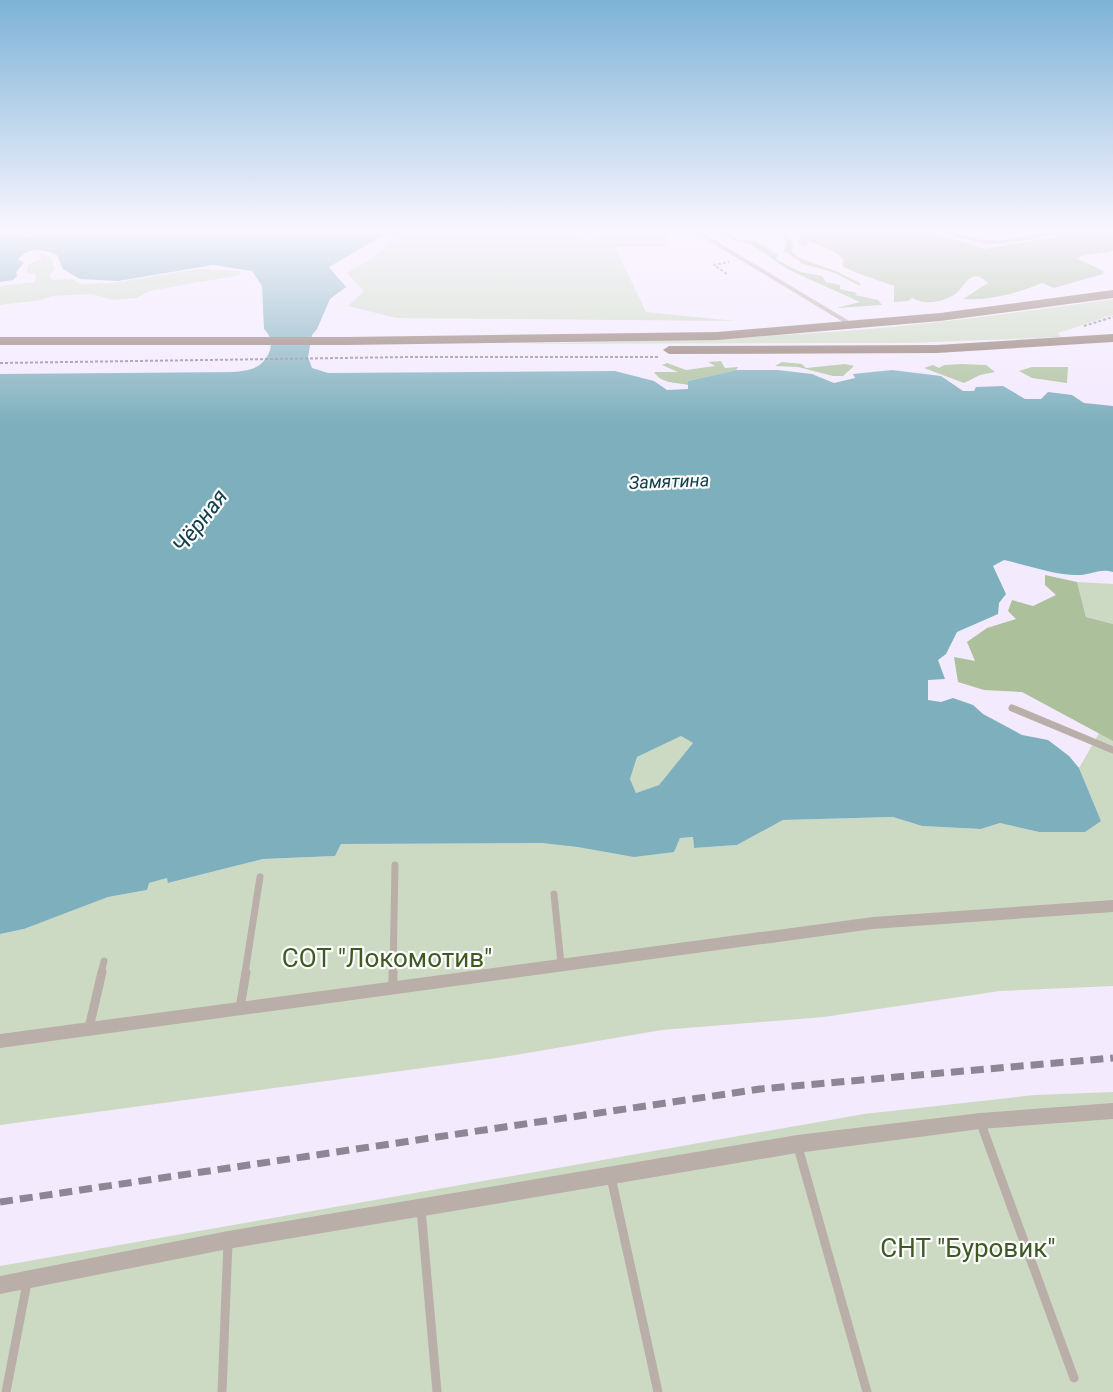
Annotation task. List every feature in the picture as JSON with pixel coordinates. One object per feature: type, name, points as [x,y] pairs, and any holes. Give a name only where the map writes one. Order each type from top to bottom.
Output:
[{"type":"main road","points":[[344,350],[717,336],[854,326],[1009,309],[1099,296]]},
{"type":"main road","points":[[0,349],[937,349],[1113,339]]},
{"type":"main road","points":[[0,341],[248,350]]},
{"type":"street","points":[[0,1041],[873,923],[1113,906]]},
{"type":"street","points":[[0,1285],[228,1240],[797,1144],[980,1121],[1113,1111]]},
{"type":"lane","points":[[804,296],[854,326]]},
{"type":"lane","points":[[1012,708],[1113,750]]},
{"type":"lane","points":[[393,987],[394,866]]},
{"type":"lane","points":[[240,1008],[260,877]]},
{"type":"lane","points":[[554,894],[561,965]]},
{"type":"lane","points":[[88,1029],[104,962]]},
{"type":"lane","points":[[980,1121],[1074,1378]]},
{"type":"lane","points":[[797,1144],[867,1392]]},
{"type":"lane","points":[[611,1177],[658,1392]]},
{"type":"lane","points":[[421,1208],[437,1392]]},
{"type":"lane","points":[[222,1392],[228,1240]]},
{"type":"lane","points":[[6,1392],[27,1279]]},
{"type":"path","points":[[0,363],[248,350],[344,350]]},
{"type":"green space","points":[[0,296],[53,296],[41,300],[0,305]]},
{"type":"green space","points":[[99,296],[140,296],[137,298],[112,300]]},
{"type":"green space","points":[[359,296],[638,296],[646,312],[736,321],[397,318],[348,306]]},
{"type":"green space","points":[[847,296],[878,300],[882,305],[836,308],[860,302]]},
{"type":"green space","points":[[894,296],[952,296],[933,302],[912,298],[908,301],[894,302]]},
{"type":"green space","points":[[968,296],[999,296],[984,299],[963,299]]},
{"type":"green space","points":[[1113,299],[1113,315],[1058,333],[1061,337],[908,343],[508,344],[677,340],[846,331],[980,317]]},
{"type":"green space","points":[[721,361],[725,368],[738,367],[736,370],[688,381],[688,385],[665,381],[654,372],[678,372],[662,365],[667,363],[686,370],[715,366],[708,362]]},
{"type":"green space","points":[[782,362],[802,364],[806,368],[845,364],[854,366],[843,376],[833,376],[798,367],[775,366]]},
{"type":"green space","points":[[933,365],[939,368],[944,365],[986,365],[995,372],[980,375],[964,383],[924,368]]},
{"type":"green space","points":[[1032,367],[1068,367],[1067,383],[1032,378],[1019,371]]},
{"type":"green space","points":[[1045,575],[1077,582],[1086,617],[1113,624],[1113,741],[1022,692],[984,690],[958,682],[954,657],[975,661],[967,642],[987,628],[1016,619],[1008,611],[1012,600],[1033,606],[1056,595],[1045,585]]},
{"type":"green space","points":[[1077,582],[1113,584],[1113,624],[1086,617]]},
{"type":"green space","name":"СОТ \"Локомотив\"","points":[[1113,709],[1113,986],[1000,991],[824,1017],[662,1030],[497,1058],[0,1125],[0,934],[24,929],[108,897],[147,890],[148,883],[167,878],[169,883],[263,859],[335,856],[341,844],[542,843],[674,852],[680,838],[693,837],[694,848],[737,845],[783,820],[893,817],[922,826],[981,829],[1000,823],[1039,832],[1101,821],[1079,768]]},
{"type":"green space","points":[[681,736],[693,743],[659,785],[636,793],[630,779],[637,757]]},
{"type":"green space","name":"СНТ \"Буровик\"","points":[[1113,1092],[1113,1392],[0,1392],[0,1266],[864,1114],[1035,1095]]},
{"type":"water","points":[[262,296],[334,296],[330,299],[312,335],[308,357],[312,368],[328,373],[615,371],[654,381],[667,390],[688,389],[688,381],[736,370],[778,370],[812,374],[834,383],[855,378],[853,374],[892,370],[941,376],[963,391],[974,391],[976,387],[1003,386],[1025,399],[1041,399],[1048,392],[1072,395],[1084,403],[1113,406],[1113,572],[1071,575],[1004,560],[993,566],[1006,594],[999,603],[998,614],[957,632],[946,654],[938,660],[945,679],[928,680],[928,700],[941,702],[953,698],[973,705],[983,714],[1022,735],[1048,740],[1069,756],[1079,768],[1101,821],[1085,832],[1039,832],[1000,823],[981,829],[922,826],[893,817],[783,820],[737,845],[694,848],[693,837],[680,838],[674,852],[634,857],[542,843],[341,844],[335,856],[263,859],[168,883],[167,878],[149,883],[147,890],[108,897],[24,929],[0,934],[0,374],[234,372],[258,366],[266,358],[271,343],[264,329]],"holes":[[[681,736],[693,743],[659,785],[636,793],[630,779],[637,757]]]},
{"type":"railway","points":[[0,1202],[760,1089],[1113,1058]]},
{"type":"water label","name":"Замятина","points":[[669,481]]},
{"type":"water label","name":"Чёрная","points":[[200,521]]}]
